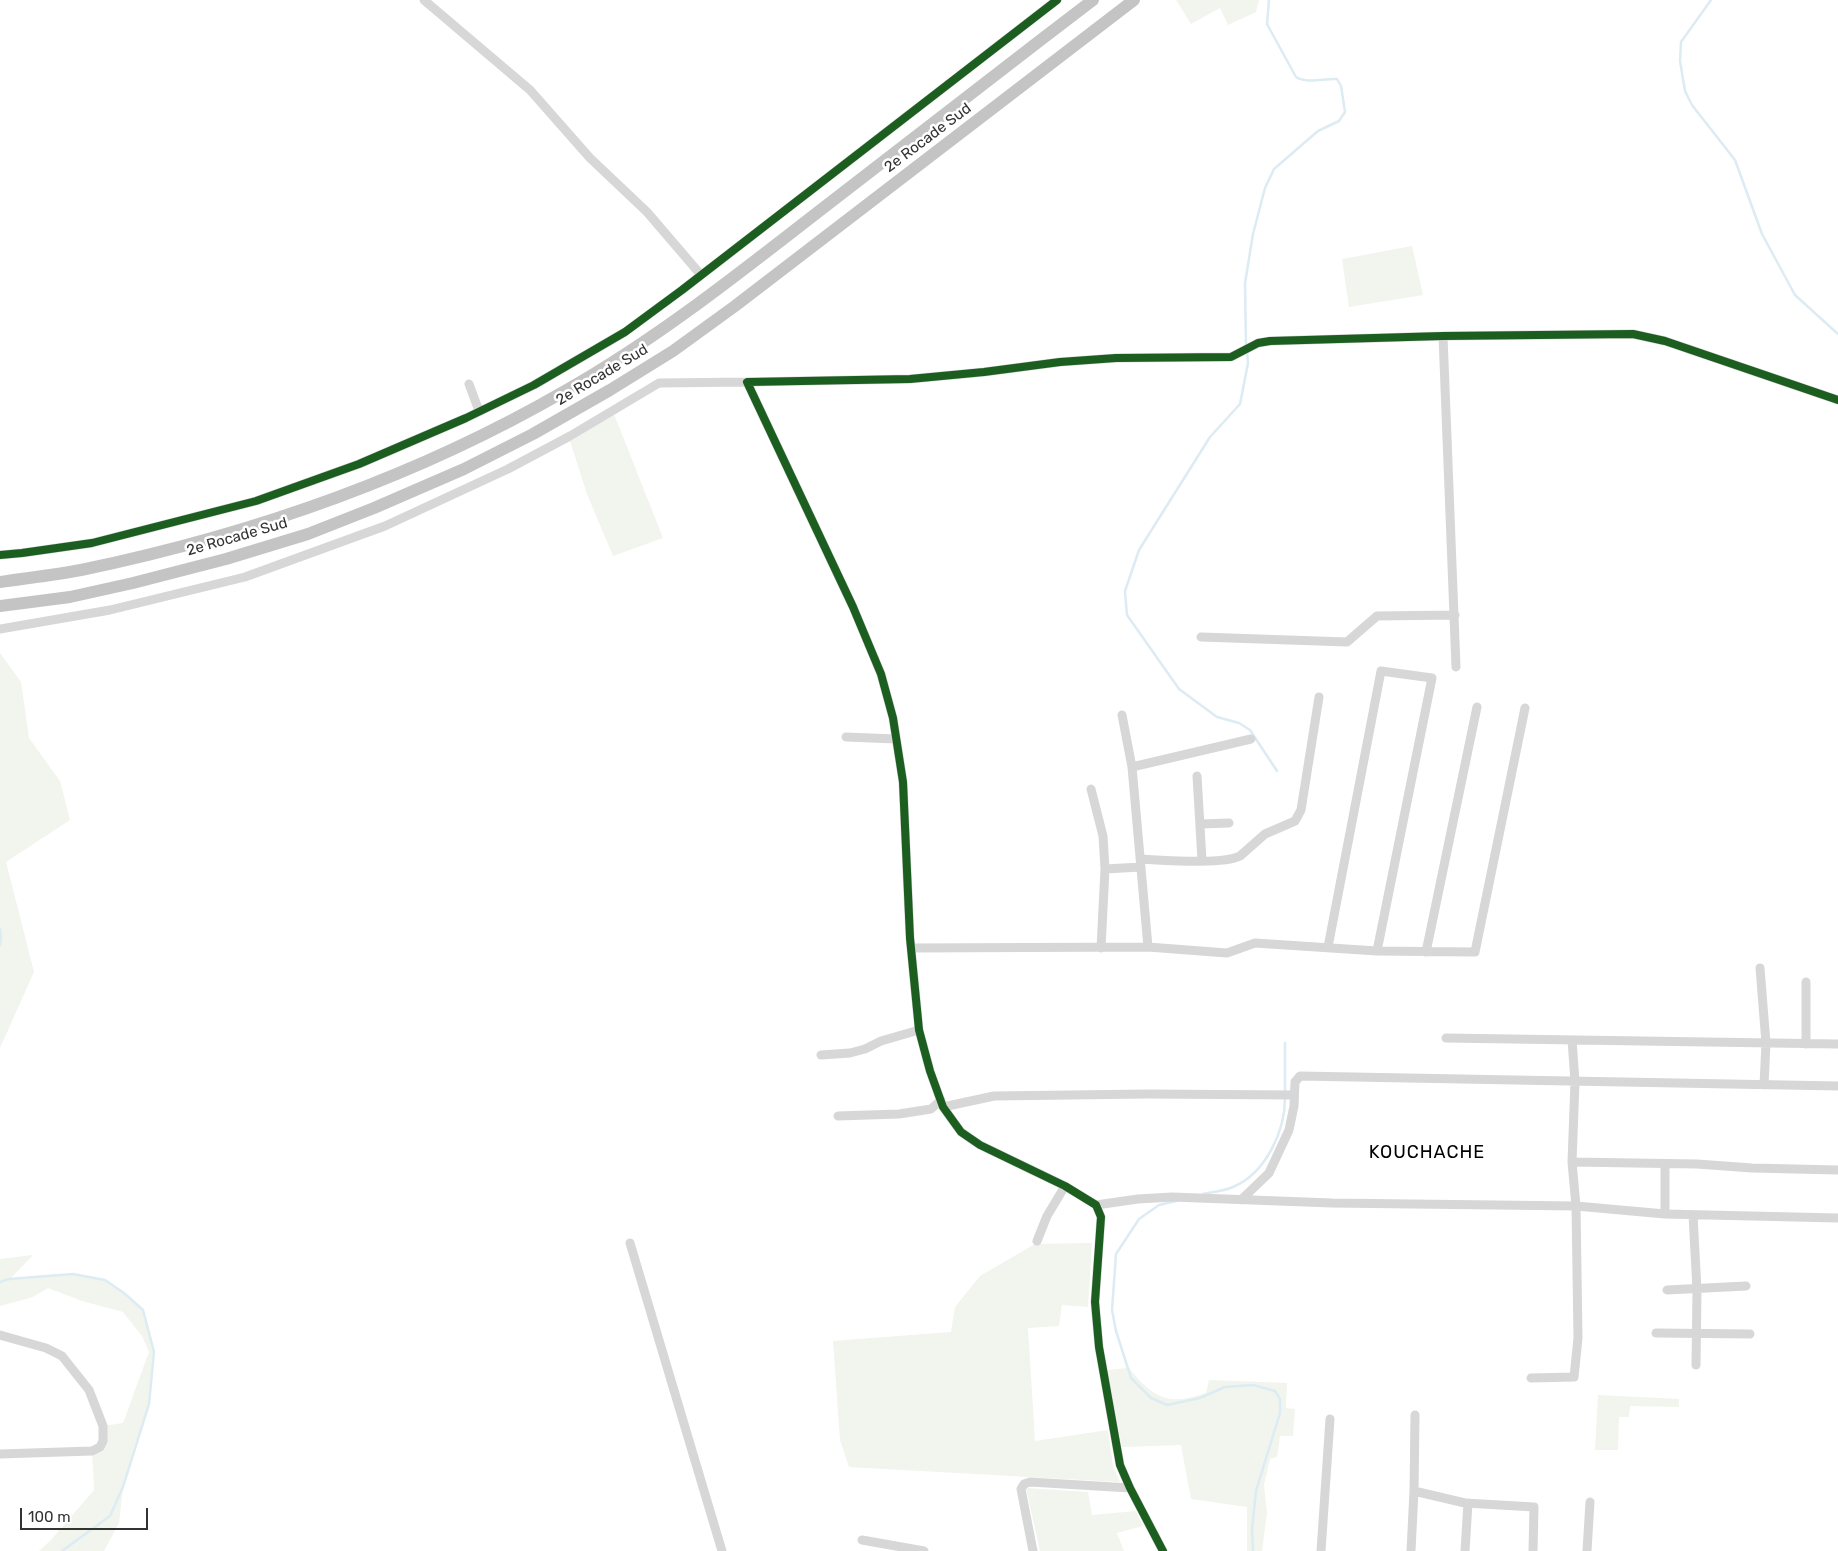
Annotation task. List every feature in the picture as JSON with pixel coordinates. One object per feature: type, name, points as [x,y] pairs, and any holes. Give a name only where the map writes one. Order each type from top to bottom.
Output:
[{"type":"highway","name":"2e Rocade Sud","points":[[0,582],[78,570],[153,554],[215,538],[283,516],[397,473],[501,425],[556,396],[616,360],[715,290],[1094,0]]},
{"type":"highway","name":"2e Rocade Sud","points":[[0,606],[70,597],[133,583],[308,534],[464,469],[533,434],[673,351],[735,306],[1134,0]]},
{"type":"street","points":[[424,0],[530,90],[590,158],[647,212],[701,276]]},
{"type":"street","points":[[0,555],[92,543],[256,501],[359,464],[534,385],[626,332],[1058,0]]},
{"type":"street","points":[[0,629],[110,610],[245,577],[385,526],[499,473],[570,436],[659,383],[910,379],[1107,358],[1231,357],[1258,343],[1270,341],[1443,336],[1633,334],[1665,340],[1838,400]]},
{"type":"street","points":[[1443,336],[1456,667]]},
{"type":"street","points":[[747,382],[853,607],[884,683],[893,718],[903,782],[911,948],[919,1030],[930,1071],[942,1104],[961,1132],[980,1145],[1065,1186],[1096,1205],[1101,1218],[1095,1302],[1098,1347],[1120,1465],[1163,1551]]},
{"type":"street","points":[[469,384],[480,411]]},
{"type":"street","points":[[1201,637],[1347,642],[1377,616],[1455,615]]},
{"type":"street","points":[[1328,947],[1381,671],[1432,678],[1376,951]]},
{"type":"street","points":[[1105,869],[1140,863],[1235,858],[1265,834],[1295,821],[1301,810],[1319,697]]},
{"type":"street","points":[[1426,952],[1477,707]]},
{"type":"street","points":[[911,948],[1148,948],[1227,953],[1255,943],[1376,951],[1475,952],[1525,708]]},
{"type":"street","points":[[1122,715],[1132,767],[1148,948]]},
{"type":"street","points":[[846,736],[896,739]]},
{"type":"street","points":[[1132,767],[1251,739]]},
{"type":"street","points":[[1197,776],[1202,860]]},
{"type":"street","points":[[1091,789],[1103,836],[1105,869],[1102,948]]},
{"type":"street","points":[[1201,824],[1229,823]]},
{"type":"street","points":[[1760,968],[1766,1043],[1764,1085]]},
{"type":"street","points":[[1806,982],[1806,1044]]},
{"type":"street","points":[[821,1055],[850,1052],[919,1030]]},
{"type":"street","points":[[1446,1038],[1838,1044]]},
{"type":"street","points":[[1531,1378],[1574,1377],[1578,1338],[1576,1206],[1572,1162],[1575,1082],[1572,1040]]},
{"type":"street","points":[[1241,1200],[1269,1173],[1289,1130],[1294,1082],[1300,1076],[1838,1086]]},
{"type":"street","points":[[838,1116],[899,1114],[931,1110],[942,1104],[994,1096],[1294,1095]]},
{"type":"street","points":[[1572,1162],[1697,1164],[1752,1168],[1838,1170]]},
{"type":"street","points":[[1665,1164],[1665,1214]]},
{"type":"street","points":[[1038,1241],[1047,1216],[1065,1186]]},
{"type":"street","points":[[1096,1205],[1138,1199],[1172,1197],[1332,1203],[1576,1206],[1665,1214],[1838,1218]]},
{"type":"street","points":[[1693,1215],[1697,1290],[1696,1365]]},
{"type":"street","points":[[630,1243],[722,1551]]},
{"type":"street","points":[[1667,1290],[1697,1290],[1746,1286]]},
{"type":"street","points":[[1656,1333],[1750,1334]]},
{"type":"street","points":[[0,1336],[46,1348],[62,1356],[89,1390],[103,1426],[103,1442],[100,1447],[92,1451],[0,1454]]},
{"type":"street","points":[[1411,1551],[1415,1415]]},
{"type":"street","points":[[1321,1551],[1330,1418]]},
{"type":"street","points":[[1033,1551],[1021,1489],[1024,1484],[1030,1482],[1130,1488]]},
{"type":"street","points":[[1414,1491],[1468,1503],[1534,1507],[1532,1551]]},
{"type":"street","points":[[1587,1551],[1590,1502]]},
{"type":"street","points":[[1465,1551],[1468,1503]]},
{"type":"street","points":[[862,1540],[924,1551]]},
{"type":"shaded area","points":[[1176,0],[1259,0],[1256,12],[1228,25],[1220,8],[1191,24]]},
{"type":"shaded area","points":[[1412,246],[1423,295],[1349,307],[1342,259]]},
{"type":"shaded area","points":[[614,414],[663,538],[613,556],[587,494],[570,441]]},
{"type":"shaded area","points":[[0,653],[21,682],[29,738],[60,781],[70,820],[6,862],[34,972],[0,1048]]},
{"type":"shaded area","points":[[1092,1243],[1088,1307],[1062,1305],[1059,1326],[1028,1328],[1035,1441],[1108,1430],[1113,1466],[1120,1482],[849,1467],[840,1440],[833,1341],[951,1332],[955,1307],[980,1276],[1035,1244]]},
{"type":"shaded area","points":[[33,1255],[10,1279],[73,1274],[105,1280],[124,1293],[143,1310],[154,1352],[149,1404],[123,1487],[119,1523],[104,1551],[39,1551],[51,1540],[94,1490],[92,1451],[100,1447],[103,1426],[123,1423],[149,1352],[142,1336],[123,1312],[82,1301],[48,1288],[33,1297],[0,1306],[0,1259]]},
{"type":"shaded area","points":[[1129,1368],[1152,1391],[1158,1395],[1173,1399],[1185,1399],[1206,1393],[1209,1380],[1287,1383],[1286,1408],[1295,1409],[1293,1436],[1280,1436],[1277,1457],[1270,1459],[1264,1485],[1267,1513],[1262,1551],[1247,1551],[1247,1507],[1191,1499],[1181,1445],[1122,1447],[1107,1370]]},
{"type":"shaded area","points":[[1598,1395],[1679,1399],[1679,1407],[1630,1406],[1629,1417],[1619,1417],[1618,1450],[1595,1450]]},
{"type":"shaded area","points":[[1026,1488],[1088,1492],[1092,1515],[1136,1511],[1143,1526],[1117,1533],[1124,1551],[1040,1551]]},
{"type":"waterway","points":[[1246,347],[1245,283],[1253,234],[1265,188],[1274,169],[1318,131],[1339,121],[1345,112],[1341,86],[1337,79],[1305,80],[1296,77],[1267,24],[1269,0]]},
{"type":"waterway","points":[[1711,0],[1681,42],[1680,61],[1685,91],[1692,105],[1735,160],[1762,234],[1795,295],[1838,334]]},
{"type":"waterway","points":[[1247,352],[1248,363],[1240,404],[1210,437],[1139,550],[1125,591],[1127,615],[1179,689],[1217,717],[1239,723],[1250,730],[1277,771]]},
{"type":"waterway","points":[[0,929],[0,945]]},
{"type":"waterway","points":[[1285,1043],[1285,1092]]},
{"type":"waterway","points":[[1203,1194],[1233,1187],[1245,1181],[1255,1172],[1271,1150],[1277,1137],[1282,1124],[1285,1098]]},
{"type":"waterway","points":[[1176,1201],[1159,1205],[1139,1219],[1116,1254],[1112,1310],[1116,1331],[1131,1378],[1151,1398],[1167,1405],[1200,1398],[1225,1387],[1253,1385],[1275,1391],[1280,1399],[1280,1413],[1256,1491],[1252,1529],[1253,1551]]},
{"type":"waterway","points":[[0,1282],[9,1279],[73,1274],[105,1280],[124,1293],[143,1310],[154,1352],[149,1404],[123,1487],[110,1516],[62,1551]]},
{"type":"cycle path","points":[[0,555],[92,543],[256,501],[359,464],[466,418],[534,385],[625,332],[1057,0]]},
{"type":"cycle path","points":[[1163,1551],[1120,1465],[1099,1347],[1095,1302],[1101,1217],[1096,1205],[1065,1186],[980,1145],[961,1132],[943,1107],[930,1071],[919,1030],[910,938],[903,782],[893,718],[881,674],[853,607],[747,382],[910,379],[1060,362],[1116,358],[1231,357],[1258,343],[1270,341],[1443,336],[1633,334],[1665,341],[1838,400]]},
{"type":"district","name":"KOUCHACHE","points":[[1427,1153]]}]
